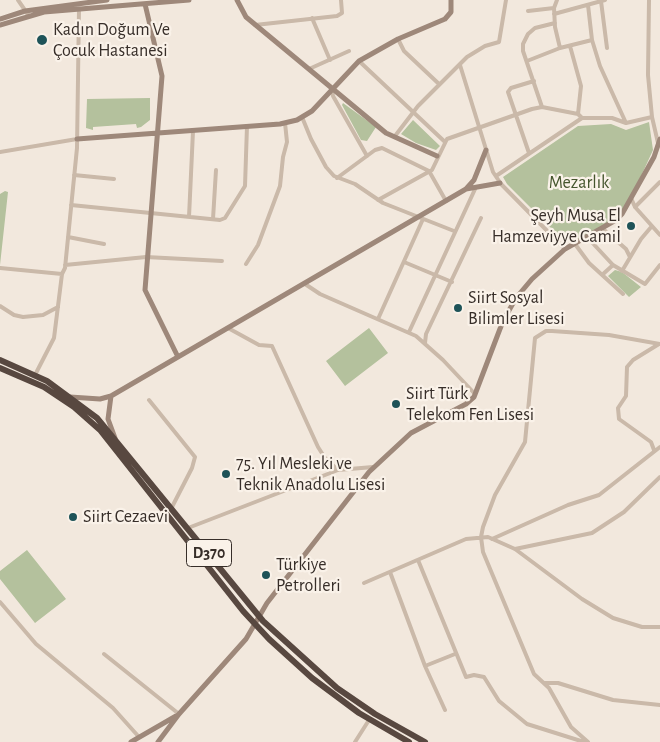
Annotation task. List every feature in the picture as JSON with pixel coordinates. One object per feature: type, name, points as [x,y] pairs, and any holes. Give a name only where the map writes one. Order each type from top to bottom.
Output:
[{"type":"highway","name":"D370","points":[[0,360],[35,375],[70,397],[97,418],[260,616],[300,657],[337,688],[376,714],[425,742]]},
{"type":"highway","name":"D370","points":[[0,368],[44,387],[74,407],[100,430],[256,625],[312,678],[369,720],[409,742]]},
{"type":"street","points":[[18,0],[27,13]]},
{"type":"street","points":[[0,19],[107,0]]},
{"type":"street","points":[[0,26],[27,13],[138,2],[145,4],[153,1],[189,0]]},
{"type":"street","points":[[237,0],[246,17],[255,25],[386,132],[437,156]]},
{"type":"street","points":[[255,25],[340,14],[342,13],[341,0]]},
{"type":"street","points":[[0,152],[77,139],[285,123],[312,111],[359,61],[398,39],[445,19],[451,12],[451,0]]},
{"type":"street","points":[[395,136],[439,84],[468,57],[485,46],[499,42],[506,0]]},
{"type":"street","points":[[557,0],[554,14],[560,48]]},
{"type":"street","points":[[158,742],[179,714],[256,625],[267,603],[373,467],[410,433],[466,404],[475,394],[503,321],[516,298],[532,279],[565,249],[616,220],[631,198],[654,157],[659,142],[652,116],[648,75],[649,0]]},
{"type":"street","points":[[554,14],[603,1],[607,48]]},
{"type":"street","points":[[145,4],[162,76],[144,290],[178,357]]},
{"type":"street","points":[[588,5],[592,40],[600,66],[626,123]]},
{"type":"street","points":[[528,11],[554,8]]},
{"type":"street","points":[[35,375],[54,338],[62,274],[65,265],[77,139],[79,9]]},
{"type":"street","points":[[312,18],[330,60]]},
{"type":"street","points":[[542,107],[523,51],[525,39],[536,28],[555,23]]},
{"type":"street","points":[[398,39],[404,51],[439,84]]},
{"type":"street","points":[[527,61],[560,48],[592,40]]},
{"type":"street","points":[[570,46],[581,86],[578,114]]},
{"type":"street","points":[[309,69],[349,51]]},
{"type":"street","points":[[359,61],[445,142]]},
{"type":"street","points":[[460,65],[496,176],[500,183],[565,249]]},
{"type":"street","points":[[529,153],[508,90],[534,81]]},
{"type":"street","points":[[332,88],[333,96],[367,156]]},
{"type":"street","points":[[378,200],[429,171],[447,139],[542,107],[578,114],[582,118]]},
{"type":"street","points":[[496,176],[582,118],[612,118],[626,123],[652,116]]},
{"type":"street","points":[[302,117],[326,168],[337,178],[355,184],[378,200],[454,231]]},
{"type":"street","points":[[246,264],[258,245],[280,186],[283,157],[287,142],[285,123]]},
{"type":"street","points":[[71,205],[189,217],[225,218],[244,186],[247,126]]},
{"type":"street","points":[[189,217],[193,131]]},
{"type":"street","points":[[337,178],[367,156],[382,148],[429,171],[446,201]]},
{"type":"street","points":[[466,189],[474,180],[486,150]]},
{"type":"street","points":[[213,219],[216,170]]},
{"type":"street","points":[[74,175],[114,179]]},
{"type":"street","points":[[635,207],[660,182]]},
{"type":"street","points":[[70,397],[100,399],[111,396],[421,218],[466,189],[500,183]]},
{"type":"street","points":[[409,332],[476,186]]},
{"type":"street","points":[[631,198],[635,207],[660,235]]},
{"type":"street","points":[[378,319],[404,262],[421,218]]},
{"type":"street","points":[[425,343],[426,334],[481,218]]},
{"type":"street","points":[[622,271],[640,239],[652,226]]},
{"type":"street","points":[[602,228],[626,249],[630,257]]},
{"type":"street","points":[[68,237],[104,244]]},
{"type":"street","points":[[587,238],[613,265],[645,284],[660,266]]},
{"type":"street","points":[[575,244],[589,263],[623,294]]},
{"type":"street","points":[[65,265],[146,257],[222,261]]},
{"type":"street","points":[[404,262],[452,282]]},
{"type":"street","points":[[602,275],[613,265]]},
{"type":"street","points":[[0,268],[62,274]]},
{"type":"street","points":[[305,284],[320,294],[409,332],[425,343],[475,394]]},
{"type":"street","points":[[0,306],[14,315],[23,317],[43,315],[58,307]]},
{"type":"street","points":[[228,328],[259,345],[272,346],[318,447],[338,470]]},
{"type":"street","points":[[588,742],[570,727],[557,700],[544,683],[534,674],[490,572],[481,537],[495,495],[525,442],[535,338],[546,331],[552,331],[609,335],[659,344]]},
{"type":"street","points":[[654,450],[651,442],[619,419],[618,408],[626,396],[628,367],[633,360],[659,344]]},
{"type":"street","points":[[111,396],[108,418],[115,438]]},
{"type":"street","points":[[149,400],[195,456],[192,468],[172,507]]},
{"type":"street","points":[[492,539],[568,505],[598,495],[660,447]]},
{"type":"street","points":[[188,528],[338,470],[373,467]]},
{"type":"street","points":[[515,549],[592,533],[624,512],[660,477]]},
{"type":"street","points":[[364,583],[466,539],[481,537],[492,539],[515,549],[582,599],[613,618],[642,627],[660,627]]},
{"type":"street","points":[[418,560],[466,677],[474,675],[484,677],[499,701],[527,724],[584,742]]},
{"type":"street","points":[[390,572],[424,666],[445,710]]},
{"type":"street","points":[[0,602],[36,644],[113,708],[139,737]]},
{"type":"street","points":[[104,654],[179,714]]},
{"type":"street","points":[[424,666],[455,654]]},
{"type":"street","points":[[544,683],[558,683],[613,700],[660,705]]},
{"type":"street","points":[[131,742],[179,714]]},
{"type":"street","points":[[355,742],[369,720]]},
{"type":"green space","points":[[150,98],[150,120],[141,127],[137,128],[136,124],[93,127],[93,130],[86,128],[87,99]]},
{"type":"green space","points":[[343,103],[376,127],[367,141],[361,140],[342,105]]},
{"type":"green space","points":[[413,120],[440,146],[436,150],[416,143],[401,134]]},
{"type":"green space","name":"Mezarlık","points":[[649,122],[653,150],[631,198],[616,218],[579,239],[564,241],[507,184],[503,177],[578,126],[611,124],[626,130]]},
{"type":"green space","points":[[5,191],[8,192],[0,265],[0,194]]},
{"type":"green space","points":[[615,270],[622,272],[641,287],[629,297],[608,276]]},
{"type":"green space","points":[[369,328],[388,353],[345,386],[326,361]]},
{"type":"green space","points":[[27,550],[66,599],[35,623],[0,579],[0,571]]},
{"type":"place","name":"Kadın Doğum Ve Çocuk Hastanesi","points":[[42,40]]},
{"type":"place","name":"Şeyh Musa El Hamzeviyye Camiİ","points":[[631,226]]},
{"type":"place","name":"Siirt Sosyal Bilimler Lisesi","points":[[458,308]]},
{"type":"place","name":"Siirt Türk Telekom Fen Lisesi","points":[[396,404]]},
{"type":"place","name":"75. Yıl Mesleki ve Teknik Anadolu Lisesi","points":[[226,474]]},
{"type":"place","name":"Siirt Cezaevi","points":[[73,517]]},
{"type":"place","name":"Türkiye Petrolleri","points":[[266,575]]}]
